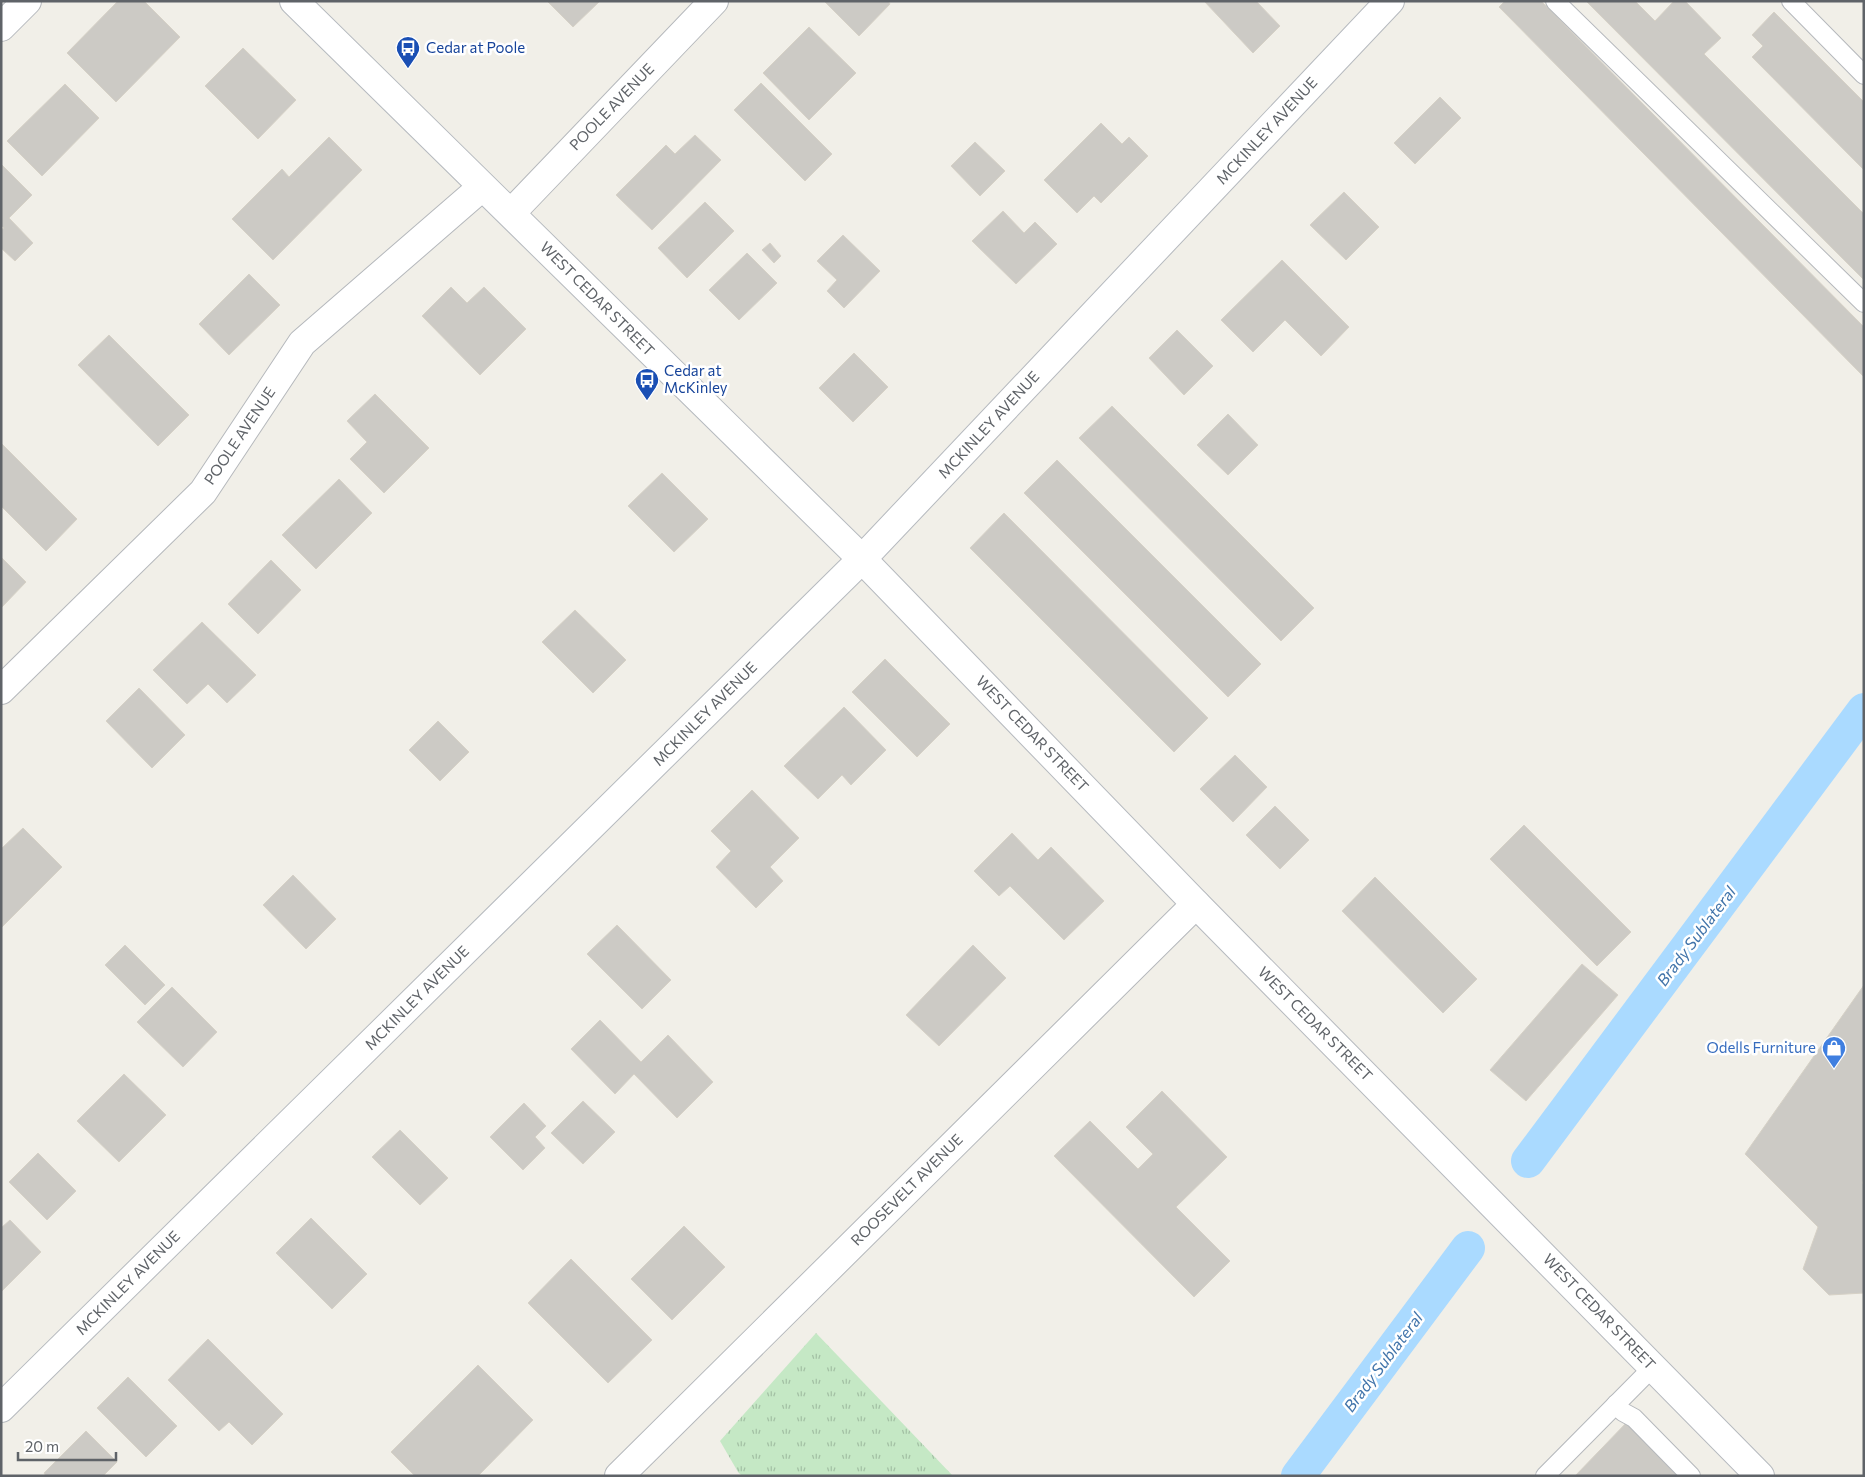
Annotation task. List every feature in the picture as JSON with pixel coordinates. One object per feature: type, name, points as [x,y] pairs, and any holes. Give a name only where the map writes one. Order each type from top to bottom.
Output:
[{"type":"street","points":[[1,28],[27,1]]},
{"type":"street","name":"WEST CEDAR STREET","points":[[294,1],[862,559],[1196,904],[1760,1476]]},
{"type":"street","name":"POOLE AVENUE","points":[[511,213],[714,1]]},
{"type":"street","name":"MCKINLEY AVENUE","points":[[1,1408],[862,559],[1390,1]]},
{"type":"street","name":"POOLE AVENUE","points":[[1,690],[203,492],[302,342],[482,187]]},
{"type":"street","name":"ROOSEVELT AVENUE","points":[[619,1476],[1196,904]]},
{"type":"lane","points":[[1555,1],[1864,303]]},
{"type":"lane","points":[[1791,1],[1864,75]]},
{"type":"lane","points":[[1545,1476],[1653,1367]]},
{"type":"lane","points":[[1616,1404],[1623,1412],[1634,1418],[1691,1476]]},
{"type":"green space","points":[[816,1333],[953,1476],[742,1476],[738,1472],[720,1441]]},
{"type":"building","points":[[118,1],[144,1],[180,37],[116,102],[67,53]]},
{"type":"building","points":[[547,1],[600,1],[573,27]]},
{"type":"building","points":[[824,1],[888,1],[890,4],[859,36]]},
{"type":"building","points":[[1204,1],[1256,1],[1280,26],[1253,53]]},
{"type":"building","points":[[1505,1],[1541,1],[1864,327],[1864,377],[1499,7]]},
{"type":"building","points":[[1586,1],[1635,1],[1655,21],[1674,1],[1685,1],[1721,38],[1704,54],[1864,214],[1864,280]]},
{"type":"building","points":[[1774,12],[1864,102],[1864,170],[1752,57],[1763,46],[1752,35]]},
{"type":"building","points":[[809,27],[856,73],[809,120],[763,73]]},
{"type":"building","points":[[243,48],[296,100],[258,139],[205,86]]},
{"type":"building","points":[[761,83],[832,154],[805,181],[734,110]]},
{"type":"building","points":[[65,84],[99,118],[42,176],[7,141]]},
{"type":"building","points":[[1440,97],[1461,118],[1415,164],[1394,143]]},
{"type":"building","points":[[1101,123],[1122,144],[1129,137],[1148,156],[1101,203],[1094,196],[1077,213],[1044,180]]},
{"type":"building","points":[[695,135],[721,160],[652,230],[616,195],[666,145],[675,154]]},
{"type":"building","points":[[329,137],[362,170],[273,260],[232,219],[282,169],[289,177]]},
{"type":"building","points":[[975,142],[1005,171],[980,196],[951,166]]},
{"type":"building","points":[[1,164],[32,195],[9,218],[33,243],[15,261],[1,248],[1,230],[4,228],[1,225]]},
{"type":"building","points":[[1344,192],[1379,227],[1346,260],[1310,225]]},
{"type":"building","points":[[705,202],[734,231],[687,278],[658,248]]},
{"type":"building","points":[[1003,211],[1024,233],[1035,222],[1057,244],[1016,284],[972,241]]},
{"type":"building","points":[[843,235],[880,271],[844,308],[827,291],[837,280],[817,261]]},
{"type":"building","points":[[770,243],[781,256],[774,263],[762,250]]},
{"type":"building","points":[[747,253],[777,283],[739,320],[709,290]]},
{"type":"building","points":[[1282,260],[1349,327],[1321,356],[1285,320],[1253,352],[1221,320]]},
{"type":"building","points":[[249,274],[280,305],[229,355],[199,324]]},
{"type":"building","points":[[451,287],[467,303],[484,287],[526,329],[480,375],[422,316]]},
{"type":"building","points":[[1177,330],[1213,366],[1184,395],[1149,358]]},
{"type":"building","points":[[109,335],[189,415],[158,446],[78,365]]},
{"type":"building","points":[[854,353],[888,387],[853,422],[819,388]]},
{"type":"building","points":[[375,394],[429,448],[384,493],[350,459],[367,442],[347,421]]},
{"type":"building","points":[[1112,406],[1314,608],[1281,641],[1079,438]]},
{"type":"building","points":[[1228,414],[1258,445],[1228,475],[1197,445]]},
{"type":"building","points":[[1,443],[77,519],[46,551],[1,506]]},
{"type":"building","points":[[1057,460],[1261,664],[1228,697],[1024,493]]},
{"type":"building","points":[[662,473],[708,519],[674,552],[628,506]]},
{"type":"building","points":[[339,479],[372,513],[316,569],[282,535]]},
{"type":"building","points":[[1004,513],[1208,718],[1174,752],[970,548]]},
{"type":"building","points":[[1,557],[26,582],[1,608]]},
{"type":"building","points":[[271,560],[301,590],[258,634],[228,604]]},
{"type":"building","points":[[575,610],[626,660],[593,693],[542,642]]},
{"type":"building","points":[[202,622],[256,675],[227,703],[208,684],[187,704],[153,670]]},
{"type":"building","points":[[885,659],[950,724],[917,757],[852,692]]},
{"type":"building","points":[[139,688],[185,735],[152,768],[106,721]]},
{"type":"building","points":[[844,707],[886,750],[851,785],[842,775],[818,799],[784,766]]},
{"type":"building","points":[[438,721],[469,752],[440,781],[409,750]]},
{"type":"building","points":[[1235,755],[1267,787],[1233,822],[1200,789]]},
{"type":"building","points":[[752,790],[799,838],[770,867],[783,881],[756,908],[716,867],[731,851],[711,831]]},
{"type":"building","points":[[1275,806],[1309,840],[1280,869],[1246,835]]},
{"type":"building","points":[[1524,825],[1631,932],[1597,966],[1490,859]]},
{"type":"building","points":[[23,828],[62,867],[2,927],[1,849]]},
{"type":"building","points":[[1012,833],[1038,860],[1051,847],[1104,901],[1064,940],[1010,886],[999,896],[974,871]]},
{"type":"building","points":[[293,875],[336,919],[306,949],[263,905]]},
{"type":"building","points":[[1375,877],[1477,979],[1443,1013],[1342,911]]},
{"type":"building","points":[[617,925],[671,980],[642,1009],[587,954]]},
{"type":"building","points":[[125,945],[165,985],[145,1005],[105,965]]},
{"type":"building","points":[[973,945],[1006,978],[939,1046],[906,1015]]},
{"type":"building","points":[[1582,964],[1618,995],[1526,1101],[1490,1070]]},
{"type":"building","name":"Odells Furniture","points":[[1864,985],[1864,1180],[1862,1183],[1864,1184],[1864,1293],[1829,1295],[1803,1269],[1818,1227],[1745,1154]]},
{"type":"building","points":[[172,987],[217,1032],[183,1067],[137,1022]]},
{"type":"building","points":[[600,1020],[641,1062],[668,1035],[713,1082],[677,1118],[634,1074],[615,1094],[571,1049]]},
{"type":"building","points":[[124,1074],[166,1115],[119,1162],[77,1121]]},
{"type":"building","points":[[1162,1091],[1227,1157],[1176,1207],[1230,1261],[1194,1297],[1054,1156],[1090,1121],[1138,1169],[1153,1154],[1126,1127]]},
{"type":"building","points":[[583,1101],[615,1132],[583,1164],[551,1133]]},
{"type":"building","points":[[524,1103],[546,1126],[535,1137],[545,1148],[523,1170],[490,1137]]},
{"type":"building","points":[[400,1130],[448,1178],[420,1205],[372,1157]]},
{"type":"building","points":[[38,1153],[76,1191],[47,1220],[9,1182]]},
{"type":"building","points":[[311,1218],[367,1274],[332,1309],[276,1253]]},
{"type":"building","points":[[10,1220],[41,1252],[1,1292],[1,1228]]},
{"type":"building","points":[[684,1226],[725,1267],[672,1320],[631,1279]]},
{"type":"building","points":[[571,1259],[652,1340],[608,1383],[528,1303]]},
{"type":"building","points":[[208,1339],[283,1414],[252,1445],[229,1422],[219,1431],[168,1380]]},
{"type":"building","points":[[478,1365],[533,1420],[478,1476],[415,1476],[391,1452]]},
{"type":"building","points":[[128,1377],[177,1426],[146,1457],[97,1408]]},
{"type":"building","points":[[1629,1420],[1680,1470],[1675,1476],[1575,1476]]},
{"type":"building","points":[[86,1431],[117,1462],[103,1476],[46,1476],[44,1473]]},
{"type":"waterway","name":"Brady Sublateral","points":[[1528,1161],[1864,710]]},
{"type":"waterway","name":"Brady Sublateral","points":[[1298,1476],[1468,1248]]},
{"type":"place","name":"Cedar at Poole","points":[[408,69]]},
{"type":"place","name":"Cedar at McKinley","points":[[647,401]]},
{"type":"place","name":"Odells Furniture","points":[[1834,1069]]}]
